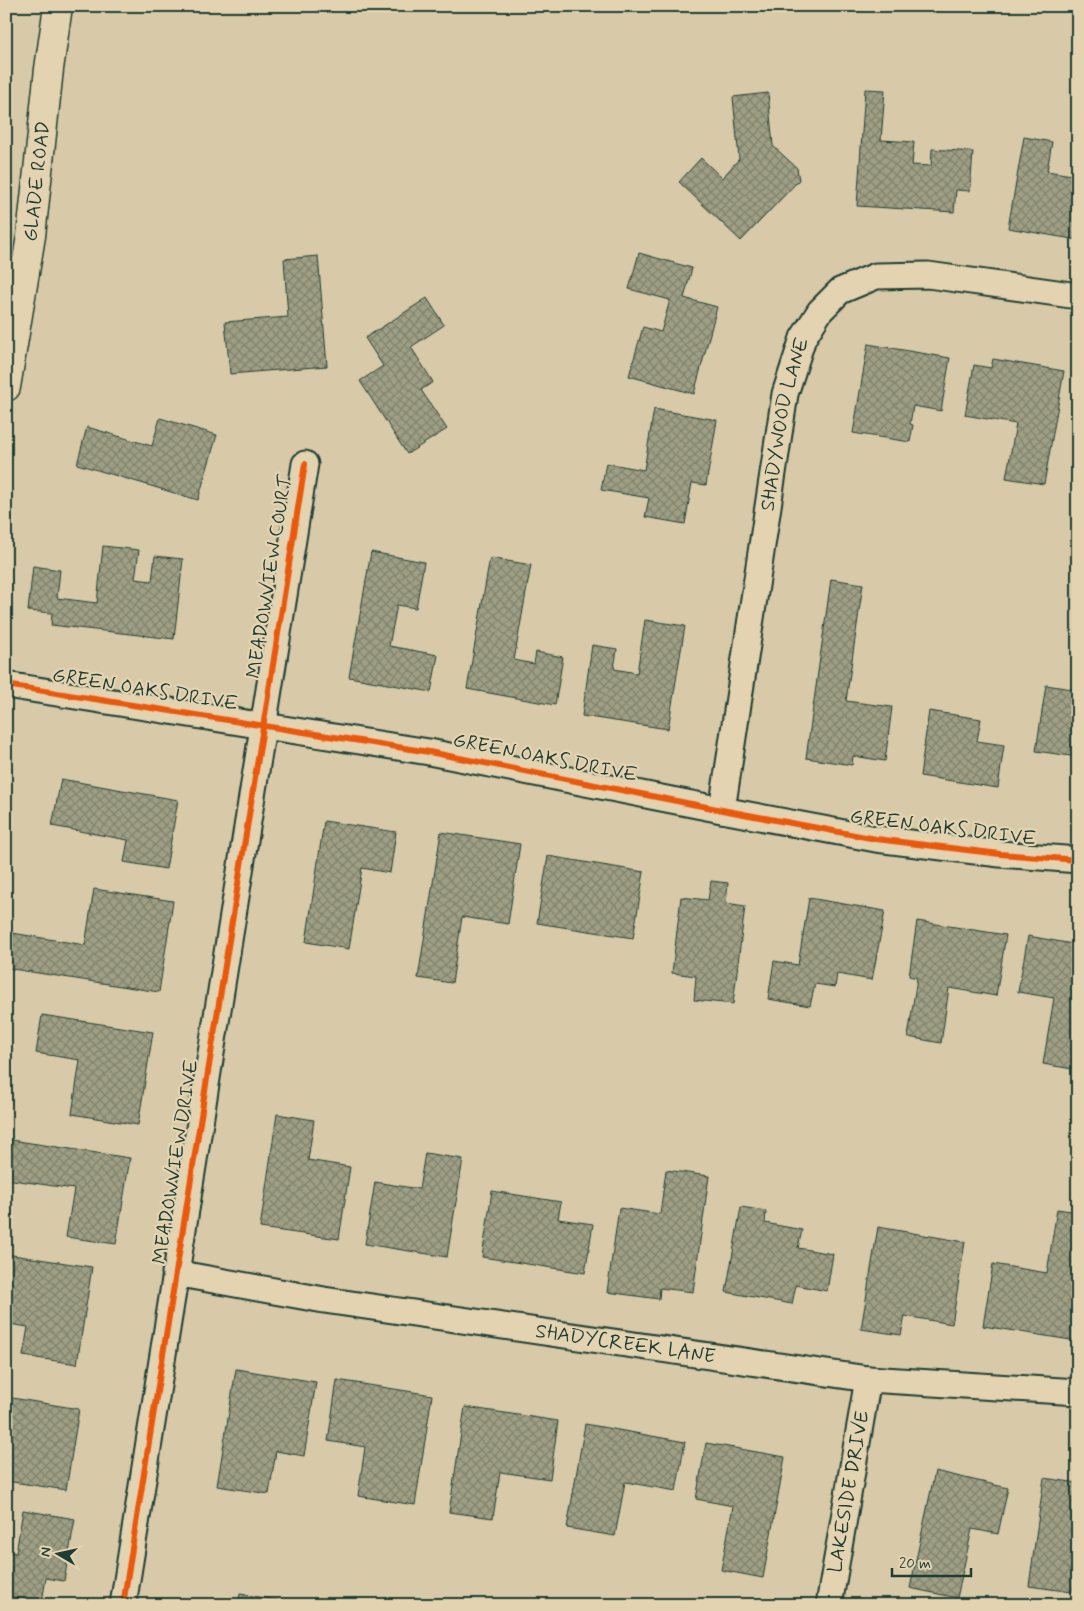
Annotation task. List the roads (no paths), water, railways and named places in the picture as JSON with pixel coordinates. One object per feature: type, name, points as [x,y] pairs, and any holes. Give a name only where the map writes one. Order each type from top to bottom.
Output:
[{"type":"main road","name":"GLADE ROAD","points":[[6,387],[9,351],[31,236],[49,69],[58,6]]},
{"type":"street","name":"SHADYWOOD LANE","points":[[722,810],[785,394],[803,338],[820,311],[840,291],[876,276],[928,274],[1078,296]]},
{"type":"street","name":"MEADOWVIEW COURT","points":[[263,725],[304,464]]},
{"type":"street","name":"GREEN OAKS DRIVE","points":[[6,685],[429,752],[876,839],[1000,854],[1078,860]]},
{"type":"street","name":"MEADOWVIEW DRIVE","points":[[122,1605],[263,725]]},
{"type":"street","name":"SHADYCREEK LANE","points":[[175,1273],[324,1300],[868,1379],[1078,1392]]},
{"type":"street","name":"LAKESIDE DRIVE","points":[[829,1605],[868,1379]]}]
